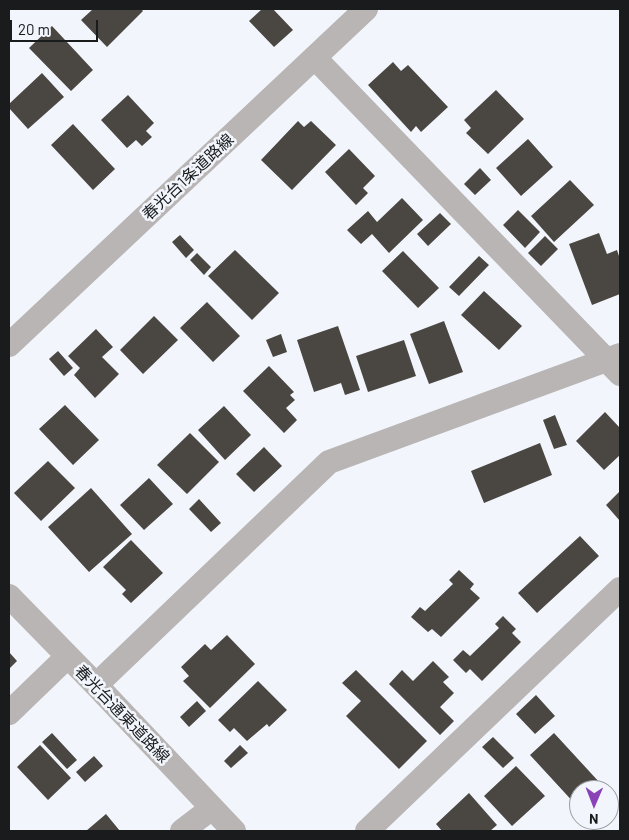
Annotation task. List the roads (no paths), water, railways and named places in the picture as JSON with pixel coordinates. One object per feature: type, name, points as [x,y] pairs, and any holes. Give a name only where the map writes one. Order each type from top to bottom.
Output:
[{"type":"street","name":"春光台1条道路線","points":[[9,345],[366,9]]},
{"type":"street","points":[[96,685],[329,462],[616,363],[315,58]]},
{"type":"street","points":[[367,831],[620,589]]},
{"type":"street","name":"春光台通東道路線","points":[[9,596],[234,831]]},
{"type":"street","points":[[9,713],[66,657]]},
{"type":"street","points":[[182,831],[212,808]]}]
